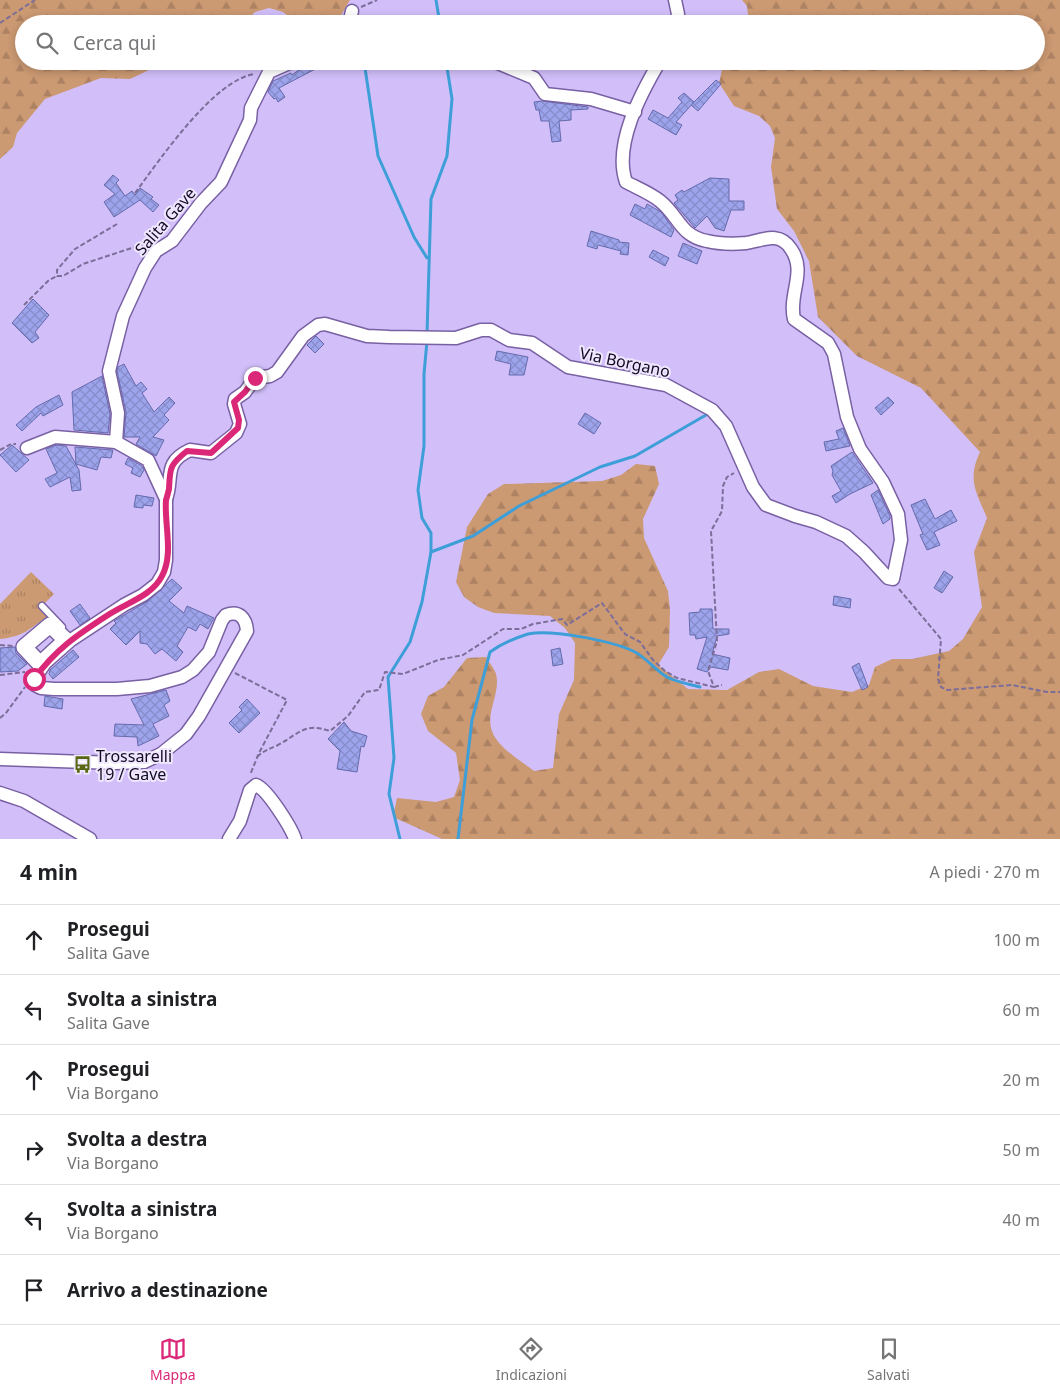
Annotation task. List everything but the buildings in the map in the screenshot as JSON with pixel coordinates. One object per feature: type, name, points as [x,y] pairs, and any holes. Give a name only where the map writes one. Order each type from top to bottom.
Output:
[{"type":"street","points":[[674,0],[678,15]]},
{"type":"street","points":[[269,72],[274,70]]},
{"type":"street","points":[[515,70],[534,78],[545,94],[591,99],[635,112]]},
{"type":"street","points":[[656,70],[624,137],[623,173],[626,182],[659,200],[674,214],[684,231],[697,239],[710,242],[747,243],[764,237],[778,239],[790,246],[798,260],[798,278],[791,308],[794,319],[828,343],[834,354],[850,425],[860,449],[883,482],[898,514],[901,540],[896,574],[891,581],[846,536],[824,525],[766,505],[759,498],[744,470]]},
{"type":"street","name":"Salita Gave","points":[[116,442],[118,413],[109,371],[123,316],[145,268],[156,251],[172,241],[221,182],[250,120],[251,108],[269,72]]},
{"type":"street","name":"Via Borgano","points":[[166,499],[169,473],[174,464],[190,450],[211,453],[231,437],[240,424],[234,404],[235,399],[245,392],[255,378],[270,376],[276,372],[303,336],[318,325],[325,324],[367,336],[389,337],[456,338],[481,330],[491,330],[509,340],[532,343],[568,367],[666,385],[712,410],[726,426],[744,470]]},
{"type":"street","points":[[0,759],[144,762],[161,754],[186,734],[199,716],[246,634],[245,621],[237,614],[230,614],[224,617],[209,652],[193,670],[182,677],[150,686],[116,689],[46,689],[38,687],[34,682],[40,667],[54,654],[73,638],[124,604],[143,595],[157,584],[164,572],[166,560],[166,499],[148,460],[116,442],[55,437],[28,448]]},
{"type":"street","points":[[229,839],[238,827],[246,798],[253,787],[261,787],[266,792],[292,830],[294,839]]},
{"type":"street","points":[[0,793],[24,801],[90,839]]},
{"type":"lane","points":[[42,606],[73,638]]},
{"type":"path","points":[[0,23],[35,0]]},
{"type":"path","points":[[355,15],[377,0]]},
{"type":"path","points":[[135,193],[205,105],[244,75],[269,72]]},
{"type":"path","points":[[57,276],[57,270],[75,249],[117,224]]},
{"type":"path","points":[[24,305],[49,280],[57,276],[62,276],[84,264],[155,240]]},
{"type":"path","points":[[0,450],[14,443],[28,448]]},
{"type":"path","points":[[714,688],[708,672],[717,640],[711,531],[721,516],[723,486],[727,478],[744,470]]},
{"type":"path","points":[[891,581],[941,639],[938,679],[941,687],[947,690],[1012,685],[1047,692],[1060,692]]},
{"type":"path","points":[[257,757],[264,751],[305,728],[320,728],[330,731],[348,716],[365,692],[380,690],[385,672],[406,673],[438,660],[463,655],[503,630],[521,629],[552,620],[562,620],[567,625],[602,603],[625,634],[640,642],[664,672],[677,678],[714,688],[722,685]]},
{"type":"path","points":[[0,675],[24,673],[40,667]]},
{"type":"path","points":[[227,669],[286,700],[257,757],[250,778],[253,787]]},
{"type":"path","points":[[0,718],[6,713],[22,689],[34,682]]},
{"type":"green space","points":[[0,0],[350,0],[341,15],[287,15],[269,8],[255,12],[252,15],[15,15],[15,70],[149,70],[130,79],[101,78],[45,99],[17,133],[13,147],[0,159]]},
{"type":"green space","points":[[742,0],[1060,0],[1060,839],[442,839],[393,817],[397,798],[436,802],[454,797],[460,780],[456,753],[428,731],[421,714],[428,696],[444,687],[467,658],[486,657],[496,674],[497,681],[490,724],[499,743],[534,771],[553,768],[559,714],[574,680],[575,643],[565,628],[550,616],[494,613],[478,607],[464,597],[456,582],[467,527],[488,494],[504,484],[602,481],[621,475],[636,464],[655,466],[659,484],[643,519],[644,538],[668,591],[670,610],[669,647],[658,665],[688,689],[727,690],[759,672],[779,669],[813,686],[852,692],[869,685],[875,667],[892,659],[912,659],[949,651],[963,639],[982,607],[974,552],[987,518],[974,485],[974,470],[980,452],[921,388],[857,356],[818,317],[809,261],[794,231],[777,209],[771,167],[775,138],[770,126],[759,116],[734,106],[719,83],[722,70],[1045,70],[1045,15],[748,15],[747,6]]},
{"type":"green space","points":[[31,572],[54,594],[41,607],[50,615],[21,634],[0,639],[0,604]]},
{"type":"waterway","points":[[436,0],[438,15]]},
{"type":"waterway","points":[[365,70],[378,156],[414,237],[427,258]]},
{"type":"waterway","points":[[427,334],[431,199],[447,156],[452,99],[447,70]]},
{"type":"waterway","points":[[400,839],[389,794],[394,758],[388,677],[410,642],[422,602],[431,552],[431,533],[422,518],[418,490],[424,446],[424,374],[427,341]]},
{"type":"waterway","points":[[431,552],[473,536],[519,506],[600,467],[635,456],[706,415]]},
{"type":"waterway","points":[[458,839],[472,720],[490,652],[494,649],[528,634],[551,633],[581,637],[611,643],[633,651],[667,677],[678,682],[700,687]]},
{"type":"place","name":"Trossarelli 19 / Gave","points":[[82,765]]},
{"type":"route","points":[[34,679],[45,663],[70,640],[124,604],[152,590],[157,584],[164,572],[166,560],[166,499],[169,490],[168,478],[170,468],[187,451],[192,450],[209,454],[218,449],[236,432],[240,424],[235,407],[235,399],[248,389],[255,378]]}]
